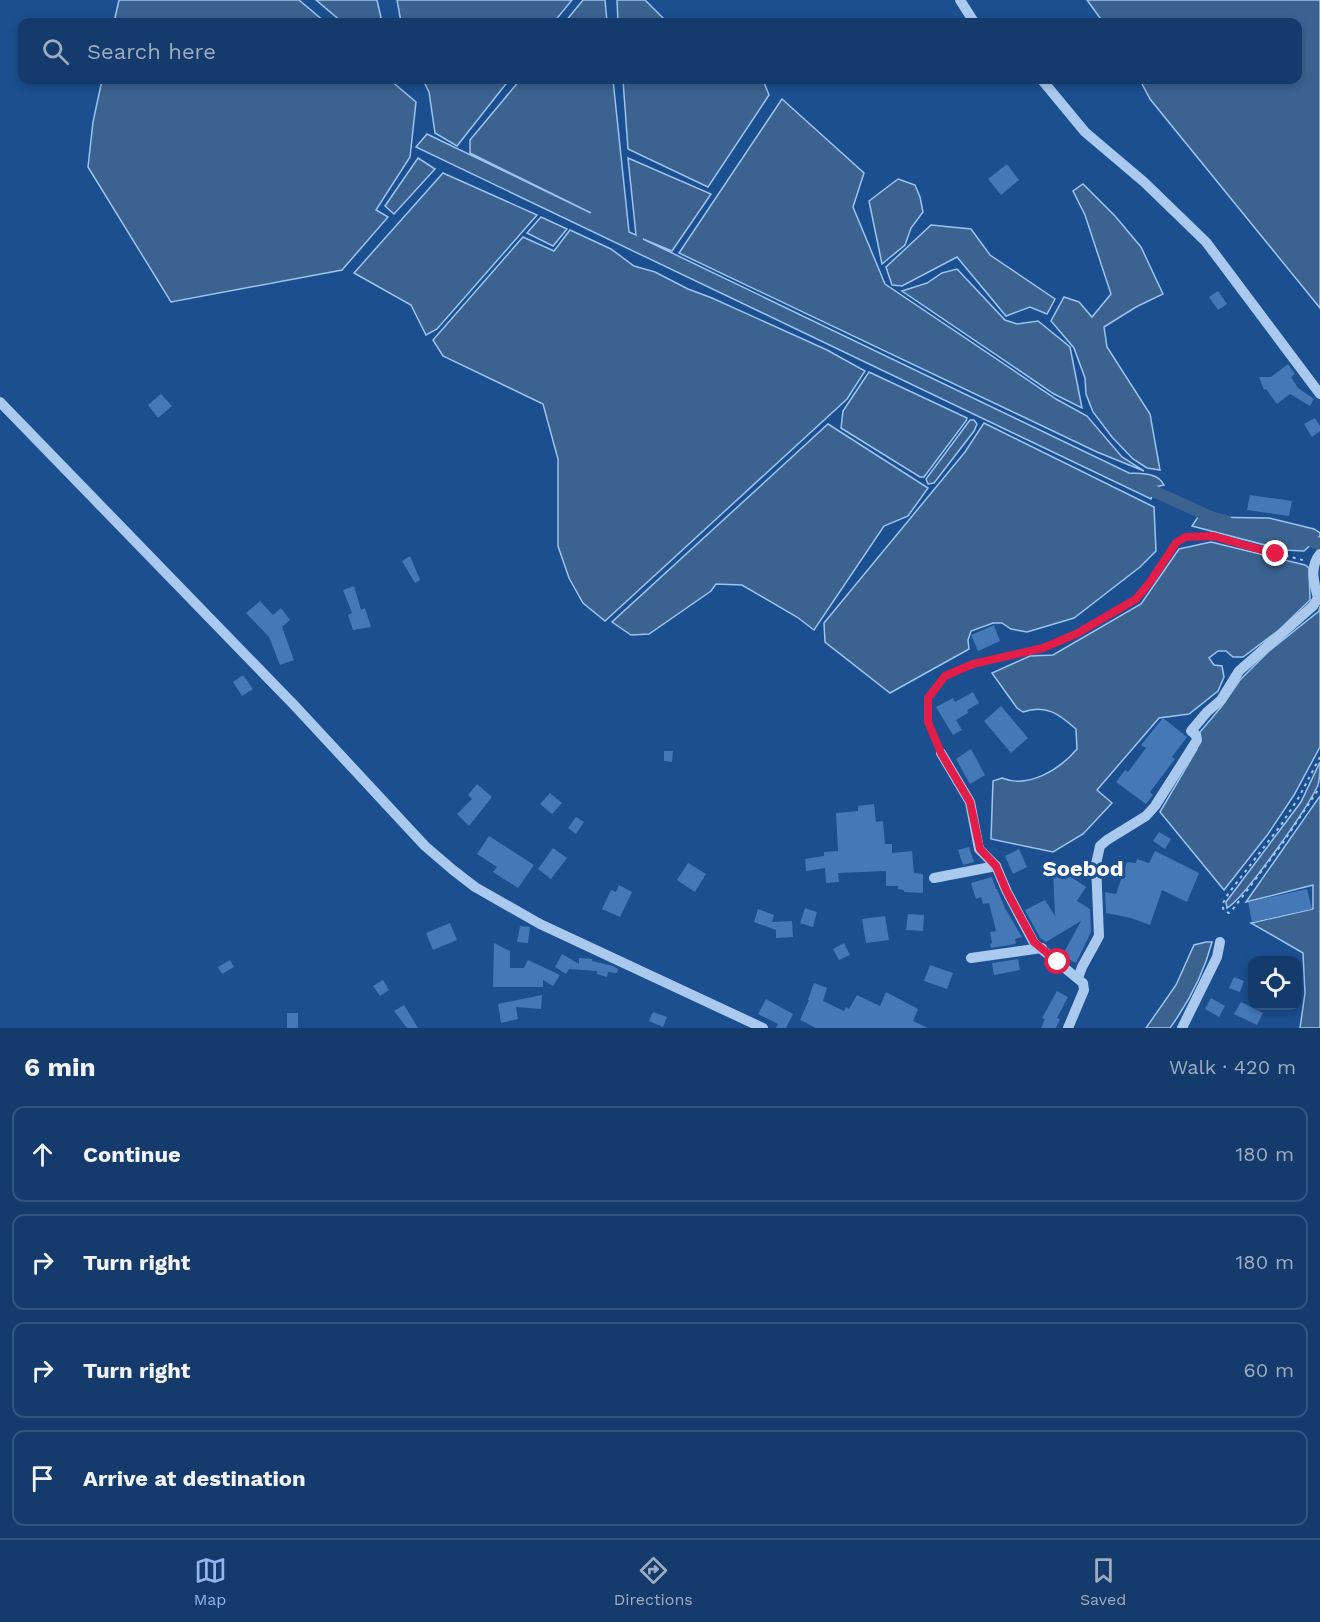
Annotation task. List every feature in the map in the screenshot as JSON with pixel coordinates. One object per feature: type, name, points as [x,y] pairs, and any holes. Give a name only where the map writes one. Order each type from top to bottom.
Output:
[{"type":"street","points":[[960,0],[971,18]]},
{"type":"street","points":[[1045,84],[1085,132],[1144,182],[1206,242],[1320,394]]},
{"type":"street","points":[[0,402],[295,706],[425,846],[453,870],[475,887],[540,924],[763,1028]]},
{"type":"street","points":[[1078,978],[1099,936],[1096,864],[1100,846],[1150,811],[1169,786],[1197,740],[1191,731],[1221,700],[1239,671],[1314,606],[1318,598],[1313,578],[1317,559]]},
{"type":"street","points":[[941,753],[970,802],[980,849],[996,866],[1034,942],[1083,982],[1084,990],[1068,1028]]},
{"type":"street","points":[[934,878],[996,866]]},
{"type":"street","points":[[1182,1028],[1216,957],[1220,942]]},
{"type":"street","points":[[970,958],[1042,948]]},
{"type":"path","points":[[941,753],[928,722],[928,698],[945,676],[973,664],[1043,648],[1076,634],[1136,599],[1176,543],[1185,537],[1213,536],[1317,559]]},
{"type":"path","points":[[1320,757],[1299,798],[1281,825],[1228,894],[1222,905],[1224,911],[1229,913],[1233,909],[1282,844],[1320,787]]},
{"type":"water","points":[[119,0],[299,0],[320,18],[115,18]]},
{"type":"water","points":[[316,0],[377,0],[381,18],[337,18]]},
{"type":"water","points":[[397,0],[572,0],[557,18],[400,18]]},
{"type":"water","points":[[583,0],[605,0],[607,18],[568,18]]},
{"type":"water","points":[[617,0],[645,0],[663,18],[618,18]]},
{"type":"water","points":[[1087,0],[1320,0],[1320,308],[1150,99],[1142,84],[1302,84],[1302,18],[1100,18]]},
{"type":"water","points":[[101,84],[395,84],[416,102],[410,157],[376,210],[388,217],[342,270],[171,302],[88,167],[93,122]]},
{"type":"water","points":[[425,84],[506,84],[457,146],[435,133],[429,92]]},
{"type":"water","points":[[517,84],[613,84],[629,232],[636,235],[628,158],[711,194],[672,251],[643,239],[1129,473],[1153,476],[1164,485],[1155,487],[1151,499],[416,147],[427,134],[591,213],[470,153],[470,140]]},
{"type":"water","points":[[623,84],[765,84],[769,95],[708,187],[628,149]]},
{"type":"water","points":[[782,99],[864,173],[853,207],[885,284],[1056,399],[1087,416],[1122,457],[1144,471],[1097,452],[679,253]]},
{"type":"water","points":[[418,158],[435,169],[394,214],[385,206]]},
{"type":"water","points":[[443,173],[537,215],[437,329],[426,335],[411,305],[354,273]]},
{"type":"water","points":[[898,179],[915,185],[923,212],[911,228],[905,245],[882,264],[869,201]]},
{"type":"water","points":[[1083,184],[1115,216],[1141,247],[1163,294],[1136,307],[1104,327],[1107,347],[1150,414],[1160,470],[1147,468],[1133,459],[1093,412],[1086,394],[1085,378],[1074,348],[1051,321],[1064,297],[1079,302],[1092,317],[1111,294],[1085,215],[1073,191]]},
{"type":"water","points":[[541,217],[567,229],[553,246],[527,233]]},
{"type":"water","points":[[931,225],[971,229],[990,255],[1055,299],[1047,314],[1030,307],[1006,316],[957,257],[902,286],[892,285],[886,267]]},
{"type":"water","points":[[570,230],[611,249],[634,266],[655,272],[688,289],[827,350],[865,371],[847,399],[605,621],[583,603],[569,578],[558,546],[558,459],[543,404],[443,356],[433,340],[523,237],[554,251]]},
{"type":"water","points":[[957,269],[1005,320],[1017,324],[1038,321],[1070,347],[1082,408],[1054,394],[902,291],[927,283],[942,273]]},
{"type":"water","points":[[869,372],[967,418],[924,477],[920,477],[841,428],[843,411]]},
{"type":"water","points":[[970,420],[974,420],[977,424],[974,431],[934,483],[928,484],[926,479]]},
{"type":"water","points":[[984,423],[1154,507],[1156,551],[1140,567],[1074,618],[1027,632],[1011,629],[1002,623],[993,623],[971,631],[968,640],[969,649],[890,693],[825,642],[824,623],[965,452]]},
{"type":"water","points":[[828,424],[928,488],[908,516],[884,526],[814,630],[797,617],[742,585],[716,584],[711,591],[649,634],[631,635],[612,622]]},
{"type":"water","points":[[1198,517],[1269,518],[1314,529],[1320,533],[1320,536],[1304,551],[1284,550],[1192,526]]},
{"type":"water","points":[[1211,542],[1305,565],[1309,568],[1310,600],[1279,630],[1243,657],[1233,657],[1226,651],[1218,651],[1209,658],[1214,665],[1222,666],[1224,677],[1218,691],[1189,714],[1159,718],[1097,790],[1112,803],[1083,834],[1053,852],[991,839],[993,781],[1002,778],[1012,781],[1033,779],[1062,764],[1077,749],[1076,729],[1052,712],[1039,709],[1023,712],[1017,708],[992,673],[1030,656],[1053,655],[1141,604],[1179,549]]},
{"type":"water","points":[[1320,606],[1320,747],[1294,795],[1268,834],[1224,890],[1160,812],[1197,749],[1200,732],[1240,680],[1269,651],[1319,611]]},
{"type":"water","points":[[1320,762],[1318,785],[1302,812],[1261,871],[1227,908],[1226,902],[1301,802]]},
{"type":"water","points":[[1320,796],[1320,1028],[1300,1028],[1305,993],[1303,953],[1251,923],[1313,909],[1313,885],[1246,902]]},
{"type":"water","points":[[1212,942],[1200,976],[1170,1028],[1146,1028],[1176,985],[1194,945]]},
{"type":"building","points":[[1007,164],[1019,180],[1001,195],[988,179]]},
{"type":"building","points":[[1218,291],[1227,304],[1218,310],[1209,297]]},
{"type":"building","points":[[1288,364],[1295,374],[1291,377],[1298,388],[1314,399],[1310,406],[1290,394],[1277,404],[1266,389],[1264,390],[1259,377],[1271,377]]},
{"type":"building","points":[[161,394],[172,406],[158,418],[148,405]]},
{"type":"building","points":[[1315,418],[1320,431],[1312,437],[1304,424]]},
{"type":"building","points":[[1250,495],[1292,501],[1289,516],[1247,510]]},
{"type":"building","points":[[410,556],[420,580],[415,583],[402,561]]},
{"type":"building","points":[[354,586],[361,610],[365,608],[371,627],[353,630],[348,615],[352,613],[343,590]]},
{"type":"building","points":[[260,601],[273,615],[281,608],[290,620],[282,627],[294,660],[280,665],[269,637],[246,613]]},
{"type":"building","points":[[994,625],[1000,641],[978,651],[971,635]]},
{"type":"building","points":[[243,675],[253,689],[242,696],[233,682]]},
{"type":"building","points":[[973,692],[979,703],[956,720],[962,730],[953,735],[936,707],[953,698],[955,702]]},
{"type":"building","points":[[1001,706],[1028,738],[1011,753],[984,721]]},
{"type":"building","points":[[1163,718],[1187,737],[1172,757],[1175,759],[1150,792],[1153,795],[1146,804],[1116,782],[1125,770],[1128,772],[1146,748],[1141,745]]},
{"type":"building","points":[[971,749],[985,775],[970,784],[956,759]]},
{"type":"building","points":[[664,751],[673,751],[672,762],[664,761]]},
{"type":"building","points":[[477,784],[492,797],[469,826],[457,814],[472,799],[468,795]]},
{"type":"building","points":[[550,793],[562,803],[552,814],[540,804]]},
{"type":"building","points":[[874,804],[876,822],[883,821],[885,844],[892,844],[892,853],[912,851],[914,873],[923,874],[923,893],[904,892],[898,889],[898,886],[886,886],[886,871],[838,873],[839,882],[826,883],[825,868],[806,871],[805,859],[824,856],[824,852],[838,851],[836,813],[858,811],[858,806]]},
{"type":"building","points":[[576,817],[584,822],[576,834],[568,828]]},
{"type":"building","points":[[1159,832],[1171,839],[1165,849],[1153,841]]},
{"type":"building","points":[[489,836],[534,865],[518,888],[493,872],[497,867],[477,854]]},
{"type":"building","points":[[969,847],[974,862],[963,865],[958,850]]},
{"type":"building","points":[[553,848],[567,858],[551,879],[538,869]]},
{"type":"building","points":[[1019,849],[1027,867],[1013,874],[1005,856]]},
{"type":"building","points":[[1155,851],[1199,873],[1187,902],[1162,890],[1150,925],[1106,913],[1105,892],[1116,894],[1127,862],[1136,863],[1137,859],[1149,863]]},
{"type":"building","points":[[688,863],[706,874],[695,892],[677,880]]},
{"type":"building","points":[[1053,870],[1068,870],[1068,875],[1086,887],[1077,901],[1090,909],[1091,932],[1076,963],[1062,956],[1081,921],[1046,942],[1040,938],[1025,910],[1045,900],[1055,916]]},
{"type":"building","points":[[992,877],[1005,908],[1022,937],[1015,939],[1016,944],[991,948],[990,932],[996,931],[989,903],[983,904],[981,897],[976,899],[971,883]]},
{"type":"building","points":[[619,885],[632,892],[620,917],[602,909],[611,890],[616,892]]},
{"type":"building","points":[[1307,889],[1312,909],[1252,922],[1248,902]]},
{"type":"building","points":[[805,908],[817,912],[813,927],[800,923]]},
{"type":"building","points":[[758,909],[774,915],[772,922],[792,921],[793,937],[776,938],[776,930],[754,922]]},
{"type":"building","points":[[908,914],[924,915],[923,931],[906,930]]},
{"type":"building","points":[[885,916],[889,940],[866,943],[862,919]]},
{"type":"building","points":[[450,923],[457,940],[433,950],[426,933]]},
{"type":"building","points":[[520,926],[530,927],[528,943],[517,942]]},
{"type":"building","points":[[494,943],[510,951],[510,968],[524,968],[528,960],[560,975],[553,986],[543,980],[543,987],[493,987]]},
{"type":"building","points":[[844,943],[850,955],[839,960],[833,949]]},
{"type":"building","points":[[562,954],[579,964],[579,958],[592,959],[592,961],[613,966],[618,969],[617,973],[608,972],[607,977],[597,974],[597,971],[569,969],[566,974],[555,967]]},
{"type":"building","points":[[1018,959],[1020,970],[994,975],[992,963]]},
{"type":"building","points":[[230,960],[234,967],[222,974],[218,967]]},
{"type":"building","points":[[930,965],[953,973],[947,989],[924,981]]},
{"type":"building","points":[[1234,977],[1244,981],[1240,992],[1229,988]]},
{"type":"building","points":[[383,980],[389,990],[380,996],[373,986]]},
{"type":"building","points":[[814,983],[827,988],[823,1001],[844,1011],[846,1007],[849,1009],[857,995],[880,1006],[886,992],[918,1009],[913,1021],[928,1028],[816,1028],[800,1020]]},
{"type":"building","points":[[1057,991],[1068,997],[1057,1018],[1060,1019],[1056,1028],[1041,1028],[1045,1019],[1042,1018]]},
{"type":"building","points":[[542,995],[541,1009],[516,1007],[518,1019],[501,1023],[498,1004]]},
{"type":"building","points":[[1211,998],[1225,1006],[1219,1017],[1205,1009]]},
{"type":"building","points":[[766,999],[793,1014],[786,1028],[776,1028],[778,1024],[758,1014]]},
{"type":"building","points":[[1241,1002],[1248,1006],[1248,1010],[1263,1013],[1257,1025],[1234,1014]]},
{"type":"building","points":[[404,1005],[418,1028],[407,1028],[394,1011]]},
{"type":"building","points":[[653,1012],[667,1017],[663,1027],[649,1021]]},
{"type":"building","points":[[287,1013],[298,1013],[298,1028],[287,1028]]},
{"type":"waterway","points":[[1140,485],[1211,517],[1226,521]]},
{"type":"waterway","points":[[1299,537],[1320,545]]},
{"type":"district","name":"Soebod","points":[[1083,868]]},
{"type":"route","points":[[1058,962],[1034,942],[996,866],[980,849],[970,802],[941,753],[928,722],[928,698],[945,676],[973,664],[1043,648],[1076,634],[1136,599],[1176,543],[1185,537],[1213,536],[1276,554]]}]
